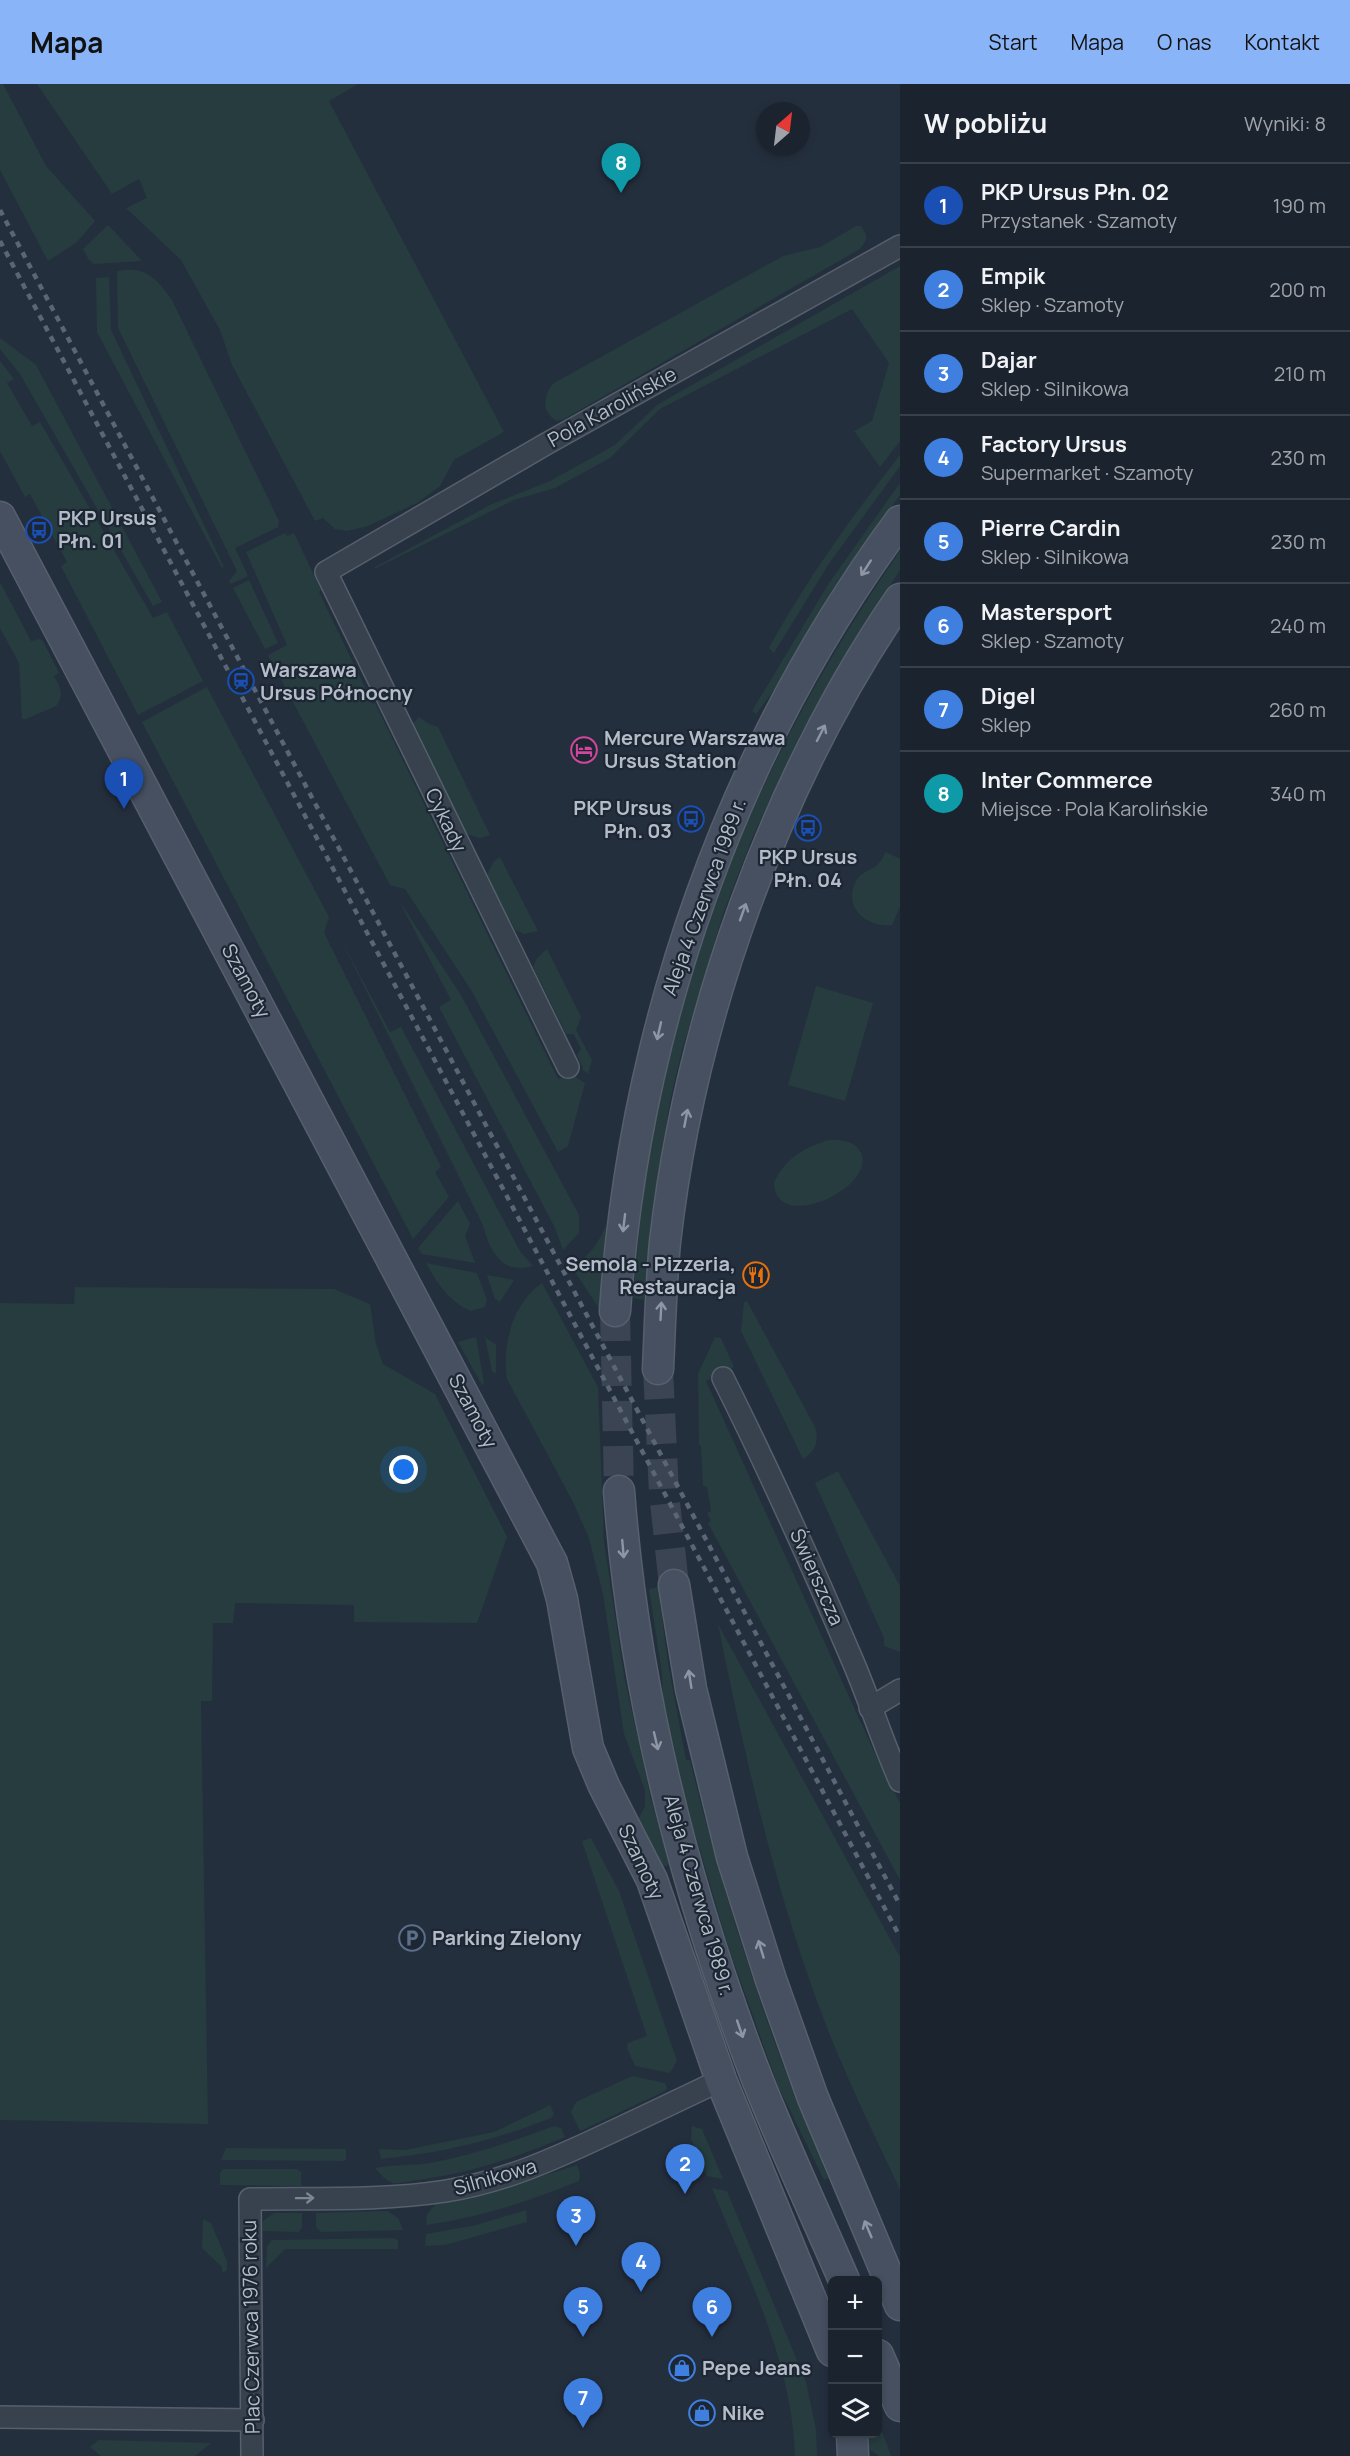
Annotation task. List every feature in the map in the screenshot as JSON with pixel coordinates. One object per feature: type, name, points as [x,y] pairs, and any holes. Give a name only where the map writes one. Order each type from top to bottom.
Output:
[{"type":"main road","name":"Szamoty","points":[[0,517],[552,1563],[562,1599],[588,1748],[604,1786],[652,1880],[721,2080],[828,2341]]},
{"type":"main road","name":"Aleja 4 Czerwca 1989 r.","points":[[615,1311],[627,1201],[649,1072],[680,954],[707,876],[756,760],[790,694],[863,572],[900,521]]},
{"type":"main road","points":[[658,1369],[665,1243],[675,1178],[704,1036],[724,967],[758,869],[813,749],[847,682],[900,599]]},
{"type":"main road","name":"Aleja 4 Czerwca 1989 r.","points":[[619,1491],[624,1557],[633,1619],[655,1739],[685,1856],[717,1965],[757,2077],[842,2276]]},
{"type":"main road","points":[[674,1585],[691,1689],[710,1775],[736,1869],[771,1980],[813,2098],[900,2305]]},
{"type":"main road","points":[[882,2364],[900,2406]]},
{"type":"main road","points":[[852,2438],[853,2456]]},
{"type":"street","name":"Pola Karolińskie","points":[[326,572],[556,439],[900,246]]},
{"type":"street","name":"Cykady","points":[[326,572],[568,1067]]},
{"type":"street","name":"Świerszcza","points":[[723,1378],[788,1512],[853,1660],[900,1781]]},
{"type":"street","points":[[870,1708],[900,1690]]},
{"type":"street","name":"Silnikowa","points":[[250,2199],[360,2198],[447,2191],[516,2173],[553,2159],[721,2080]]},
{"type":"street","name":"Plac Czerwca 1976 roku","points":[[250,2199],[252,2456]]},
{"type":"street","points":[[0,2417],[253,2420]]},
{"type":"green space","points":[[0,84],[3,84],[46,166],[95,221],[76,243],[48,261],[0,170]]},
{"type":"green space","points":[[37,84],[358,84],[329,101],[504,432],[454,460],[440,486],[417,503],[368,526],[347,531],[335,529],[323,518],[315,521],[232,365],[220,330],[181,260],[126,208],[147,198],[139,179],[112,194]]},
{"type":"green space","points":[[108,225],[142,261],[94,264],[89,260],[83,249]]},
{"type":"green space","points":[[856,226],[861,226],[866,234],[866,240],[860,249],[564,419],[557,421],[548,413],[546,398],[554,383],[783,256],[820,247]]},
{"type":"green space","points":[[900,266],[900,441],[880,467],[854,431],[872,421],[889,363],[852,309],[660,409],[610,458],[555,488],[514,500],[374,569],[490,505],[550,481],[615,445],[657,405]]},
{"type":"green space","points":[[117,271],[140,271],[152,277],[172,300],[279,521],[278,527],[235,548],[248,576],[231,584],[229,581],[237,571],[118,328]]},
{"type":"green space","points":[[109,277],[111,330],[224,567],[222,568],[97,332],[96,278]]},
{"type":"green space","points":[[0,338],[36,365],[162,602],[153,606],[20,374],[0,349]]},
{"type":"green space","points":[[0,361],[14,379],[7,383],[32,426],[40,422],[153,618],[167,612],[203,681],[138,715],[61,566],[67,562],[30,494],[25,497],[0,451]]},
{"type":"green space","points":[[900,455],[900,466],[828,565],[774,653],[769,648],[798,598]]},
{"type":"green space","points":[[900,483],[900,495],[834,587],[775,689],[756,714],[752,711],[829,583]]},
{"type":"green space","points":[[285,533],[287,536],[294,533],[321,590],[319,592],[373,704],[375,703],[558,1079],[571,1074],[585,1083],[568,1146],[558,1152],[471,990],[405,889],[390,885],[268,655],[287,645],[246,552]]},
{"type":"green space","points":[[900,551],[900,570],[848,651],[800,735],[753,836],[723,914],[682,1050],[670,1101],[651,1218],[644,1300],[633,1298],[643,1196],[668,1057],[689,980],[715,904],[744,830],[778,757],[815,687],[856,618]]},
{"type":"green space","points":[[249,580],[278,643],[265,649],[233,588]]},
{"type":"green space","points":[[0,582],[31,641],[40,639],[43,641],[59,673],[54,676],[60,687],[59,702],[56,706],[26,719],[22,719],[19,663],[0,628]]},
{"type":"green space","points":[[207,687],[329,917],[324,933],[441,1167],[435,1172],[449,1197],[413,1239],[142,722]]},
{"type":"green space","points":[[419,717],[438,727],[490,835],[480,838],[467,834],[413,723]]},
{"type":"green space","points":[[886,852],[900,859],[900,907],[892,925],[874,923],[866,919],[859,914],[852,899],[856,881],[876,866]]},
{"type":"green space","points":[[500,857],[538,931],[524,934],[515,930],[487,875],[494,861]]},
{"type":"green space","points":[[398,899],[461,995],[579,1215],[579,1233],[563,1250],[555,1228],[439,1007],[451,1000]]},
{"type":"green space","points":[[337,932],[390,1032],[401,1027],[520,1251],[533,1266],[512,1267],[498,1258],[493,1251],[482,1223]]},
{"type":"green space","points":[[547,949],[581,1017],[576,1030],[592,1060],[588,1074],[582,1069],[577,1055],[581,1049],[574,1034],[566,1034],[533,967],[537,958]]},
{"type":"green space","points":[[816,986],[873,1003],[845,1101],[788,1085]]},
{"type":"green space","points":[[829,1140],[855,1145],[861,1153],[862,1166],[854,1179],[841,1191],[824,1200],[807,1205],[791,1205],[779,1198],[774,1183],[783,1167],[804,1150]]},
{"type":"green space","points":[[458,1201],[470,1224],[465,1236],[475,1263],[422,1254],[418,1248]]},
{"type":"green space","points":[[606,1225],[600,1310],[572,1267],[593,1249]]},
{"type":"green space","points":[[426,1263],[477,1273],[487,1300],[485,1307],[471,1311],[456,1303],[439,1285]]},
{"type":"green space","points":[[487,1275],[514,1280],[500,1302],[495,1299]]},
{"type":"green space","points":[[542,1283],[598,1387],[604,1542],[624,1675],[651,1799],[669,1865],[662,1867],[638,1820],[645,1806],[645,1790],[624,1734],[603,1594],[589,1538],[573,1502],[507,1379],[506,1352],[511,1326],[523,1302]]},
{"type":"green space","points":[[75,1287],[334,1289],[370,1304],[376,1344],[383,1364],[435,1394],[507,1537],[477,1623],[354,1622],[354,1605],[235,1603],[233,1623],[213,1623],[212,1701],[201,1701],[208,2124],[0,2120],[0,1303],[74,1304]]},
{"type":"green space","points":[[747,1301],[814,1425],[817,1436],[816,1445],[803,1459],[741,1331],[744,1302]]},
{"type":"green space","points":[[476,1337],[484,1383],[482,1385],[458,1342]]},
{"type":"green space","points":[[485,1337],[496,1345],[496,1373],[492,1372]]},
{"type":"green space","points":[[715,1337],[721,1338],[734,1367],[706,1381],[882,1769],[900,1803],[900,1880],[708,1523],[711,1521],[707,1513],[711,1511],[707,1487],[703,1486],[701,1445],[699,1445],[698,1374]]},
{"type":"green space","points":[[838,1471],[900,1586],[900,1652],[884,1646],[884,1638],[815,1483]]},
{"type":"green space","points":[[658,1587],[668,1663],[686,1760],[690,1760],[718,1867],[751,1973],[781,2060],[828,2178],[824,2180],[778,2086],[728,1946],[687,1806],[663,1697],[662,1673],[649,1589]]},
{"type":"green space","points":[[718,1624],[900,1957],[900,2190],[834,2045],[797,1942],[766,1837]]},
{"type":"green space","points":[[591,1838],[619,1891],[677,2061],[670,2073],[635,2066],[627,2048],[628,2043],[647,2036],[582,1841]]},
{"type":"green space","points":[[632,2076],[665,2083],[667,2088],[665,2091],[580,2131],[571,2112],[576,2102]]},
{"type":"green space","points":[[550,2105],[554,2114],[551,2118],[509,2133],[467,2145],[381,2159],[379,2149],[405,2150],[494,2132]]},
{"type":"green space","points":[[554,2126],[561,2128],[565,2137],[511,2158],[455,2174],[396,2183],[390,2182],[375,2168],[446,2160]]},
{"type":"green space","points":[[692,2126],[702,2129],[723,2179],[707,2176],[691,2139]]},
{"type":"green space","points":[[226,2148],[346,2149],[346,2160],[221,2160]]},
{"type":"green space","points":[[577,2165],[580,2173],[579,2181],[504,2208],[426,2225],[427,2214],[436,2204],[474,2198]]},
{"type":"green space","points":[[223,2169],[297,2169],[301,2172],[301,2186],[220,2185],[220,2173]]},
{"type":"green space","points":[[712,2188],[727,2191],[806,2382],[816,2430],[817,2456],[795,2456],[792,2420],[777,2352],[753,2286]]},
{"type":"green space","points":[[526,2210],[527,2222],[445,2245],[425,2246],[426,2234],[476,2225]]},
{"type":"green space","points":[[387,2211],[398,2218],[403,2230],[321,2232],[316,2227],[316,2213]]},
{"type":"green space","points":[[274,2213],[302,2213],[302,2228],[298,2232],[262,2231],[263,2221]]},
{"type":"green space","points":[[203,2219],[211,2223],[227,2261],[227,2270],[222,2273],[222,2267],[202,2248]]},
{"type":"green space","points":[[393,2238],[398,2240],[398,2249],[285,2249],[266,2268],[267,2246],[272,2240]]},
{"type":"green space","points":[[882,2431],[891,2456],[879,2456],[869,2449],[868,2438],[882,2438]]},
{"type":"green space","points":[[99,2440],[211,2443],[195,2456],[101,2456],[90,2447]]},
{"type":"tunnel","points":[[615,1311],[619,1491]]},
{"type":"tunnel","points":[[658,1369],[664,1493],[674,1585]]},
{"type":"railway","points":[[0,210],[900,1905]]},
{"type":"railway","points":[[0,241],[900,1937]]},
{"type":"place","name":"Inter Commerce","points":[[621,193]]},
{"type":"place","name":"PKP Ursus Płn. 01","points":[[39,530]]},
{"type":"place","name":"Warszawa Ursus Północny","points":[[241,681]]},
{"type":"place","name":"Mercure Warszawa Ursus Station","points":[[584,750]]},
{"type":"place","name":"PKP Ursus Płn. 02","points":[[124,809]]},
{"type":"place","name":"PKP Ursus Płn. 03","points":[[691,819]]},
{"type":"place","name":"PKP Ursus Płn. 04","points":[[808,828]]},
{"type":"place","name":"Semola - Pizzeria, Restauracja","points":[[756,1275]]},
{"type":"place","name":"Parking Zielony","points":[[412,1938]]},
{"type":"place","name":"Empik","points":[[685,2194]]},
{"type":"place","name":"Dajar","points":[[576,2246]]},
{"type":"place","name":"Factory Ursus","points":[[641,2292]]},
{"type":"place","name":"Pierre Cardin","points":[[583,2337]]},
{"type":"place","name":"Mastersport","points":[[712,2337]]},
{"type":"place","name":"Pepe Jeans","points":[[682,2368]]},
{"type":"place","name":"Nike","points":[[702,2413]]},
{"type":"place","name":"Digel","points":[[583,2428]]}]
